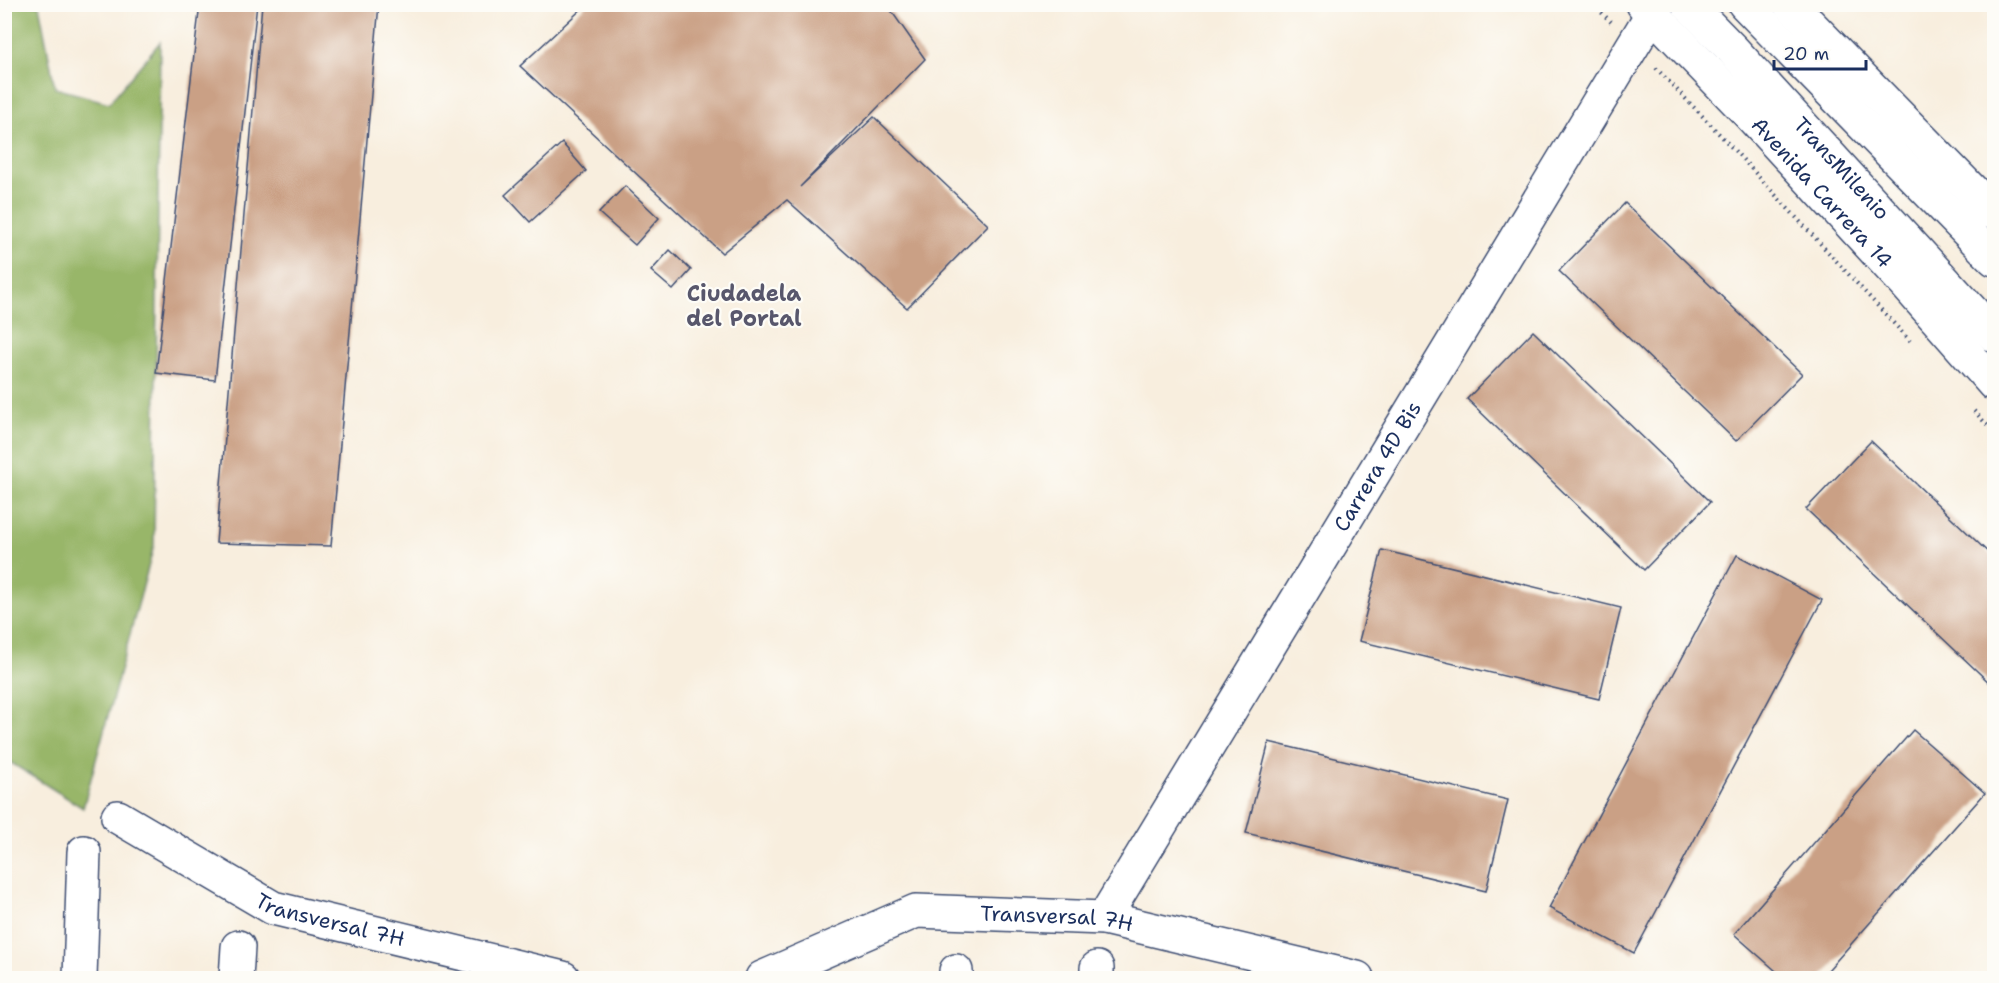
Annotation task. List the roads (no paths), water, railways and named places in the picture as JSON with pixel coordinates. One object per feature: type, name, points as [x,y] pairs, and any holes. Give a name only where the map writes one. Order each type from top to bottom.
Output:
[{"type":"street","name":"TransMilenio","points":[[1688,4],[1740,57],[1995,334]]},
{"type":"street","points":[[1745,4],[1995,258]]},
{"type":"street","points":[[1790,4],[1995,213]]},
{"type":"street","name":"Carrera 4D Bis","points":[[1104,918],[1633,45],[1648,9]]},
{"type":"street","name":"Avenida Carrera 14","points":[[1648,9],[1759,124],[1995,384]]},
{"type":"street","name":"Transversal 7H","points":[[118,818],[273,908],[563,978]]},
{"type":"street","points":[[80,978],[84,852]]},
{"type":"street","name":"Transversal 7H","points":[[762,978],[916,911],[1104,918],[1358,978]]},
{"type":"district","name":"Ciudadela del Portal","points":[[744,306]]}]
